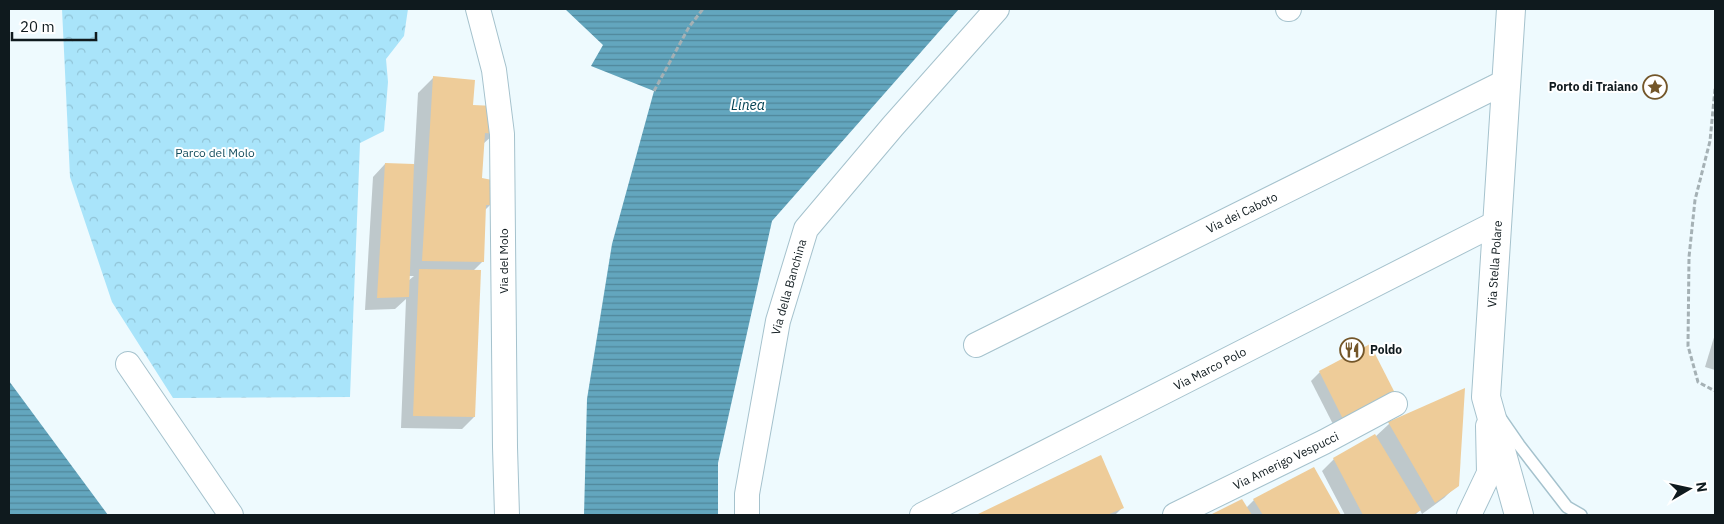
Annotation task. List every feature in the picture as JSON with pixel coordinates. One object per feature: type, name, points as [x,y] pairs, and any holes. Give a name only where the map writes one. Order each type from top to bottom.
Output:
[{"type":"street","name":"Via del Molo","points":[[478,9],[494,70],[502,119],[507,515]]},
{"type":"street","name":"Via della Banchina","points":[[747,515],[746,494],[778,320],[806,229],[893,126],[997,9]]},
{"type":"street","name":"Via Stella Polare","points":[[1511,9],[1486,397],[1519,515]]},
{"type":"street","name":"Via dei Caboto","points":[[976,345],[1507,81]]},
{"type":"street","name":"Via Marco Polo","points":[[922,515],[1498,222]]},
{"type":"street","points":[[128,364],[231,515]]},
{"type":"street","points":[[1470,515],[1490,473],[1486,397]]},
{"type":"street","name":"Via Amerigo Vespucci","points":[[1175,515],[1324,442],[1395,404]]},
{"type":"lane","points":[[1486,397],[1519,445],[1567,507],[1581,515]]},
{"type":"path","points":[[654,91],[689,27],[703,9]]},
{"type":"path","points":[[1715,89],[1710,141],[1695,200],[1690,248],[1688,346],[1698,382],[1715,391]]},
{"type":"green space","name":"Parco del Molo","points":[[62,9],[408,9],[404,36],[386,59],[388,82],[384,131],[360,143],[350,397],[173,398],[112,302],[70,177]]},
{"type":"water","name":"Linea","points":[[565,9],[959,9],[772,221],[718,463],[718,515],[584,515],[587,399],[612,244],[654,91],[591,66],[603,45]]},
{"type":"water","points":[[9,381],[108,515],[9,515]]},
{"type":"building","points":[[433,76],[475,80],[473,105],[495,106],[495,134],[485,133],[482,178],[492,180],[491,205],[486,205],[484,262],[422,261]]},
{"type":"building","points":[[385,163],[414,164],[409,297],[377,298]]},
{"type":"building","points":[[419,269],[481,270],[475,417],[413,416]]},
{"type":"building","points":[[1370,344],[1397,397],[1346,425],[1319,371]]},
{"type":"building","points":[[1465,388],[1459,486],[1435,503],[1388,422]]},
{"type":"building","points":[[1375,434],[1421,510],[1413,515],[1363,515],[1333,458]]},
{"type":"building","points":[[1101,455],[1124,508],[1107,515],[976,515]]},
{"type":"building","points":[[1314,467],[1341,515],[1263,515],[1253,499]]},
{"type":"building","points":[[1242,499],[1252,515],[1210,515]]},
{"type":"place","name":"Porto di Traiano","points":[[1655,87]]},
{"type":"place","name":"Poldo","points":[[1352,350]]}]
